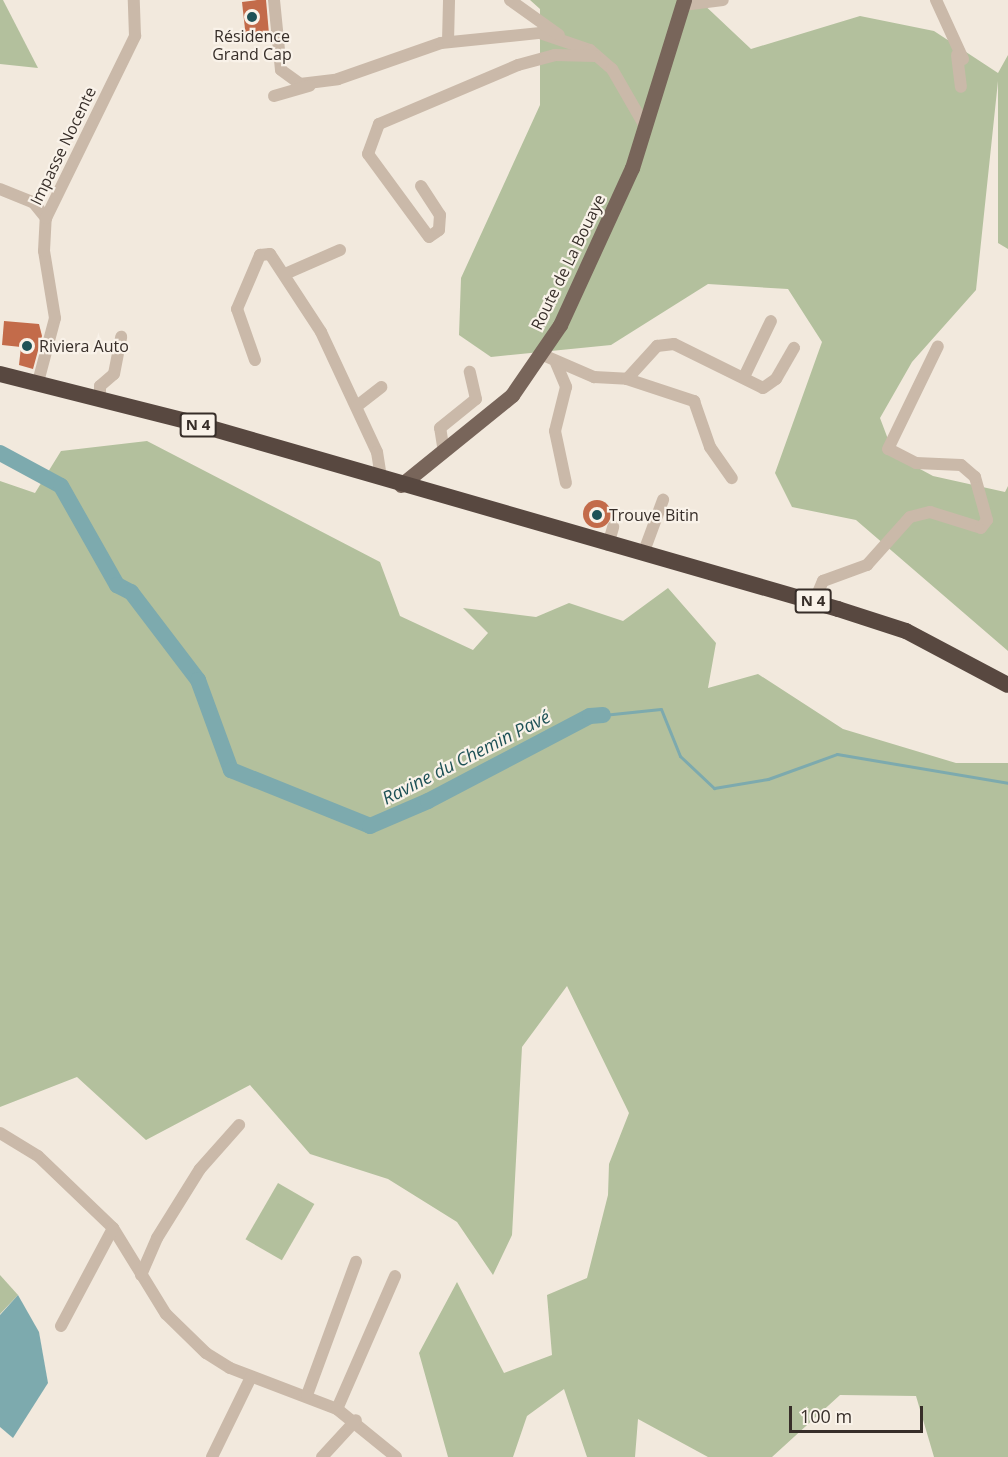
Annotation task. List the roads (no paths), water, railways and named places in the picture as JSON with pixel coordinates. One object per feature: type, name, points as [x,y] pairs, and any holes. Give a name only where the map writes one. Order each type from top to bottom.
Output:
[{"type":"highway","name":"N 4","points":[[4,374],[100,398],[814,602],[906,631],[1008,685]]},
{"type":"main road","name":"Route de La Bouaye","points":[[401,485],[443,446],[496,410],[549,359],[646,129],[683,2]]},
{"type":"street","name":"Impasse Nocente","points":[[38,382],[55,318],[44,251],[46,218],[135,36],[134,0]]},
{"type":"street","points":[[274,0],[276,42],[281,70],[290,80],[314,85]]},
{"type":"street","points":[[448,42],[449,0]]},
{"type":"street","points":[[510,0],[562,37],[597,56],[612,69],[646,129]]},
{"type":"street","points":[[683,2],[723,0]]},
{"type":"street","points":[[936,0],[960,57],[961,87]]},
{"type":"street","points":[[274,96],[448,42],[501,33],[562,37]]},
{"type":"street","points":[[422,186],[440,215],[439,230],[429,237],[371,161],[368,144],[379,124],[518,65],[555,55],[597,56]]},
{"type":"street","points":[[0,189],[33,202],[46,218]]},
{"type":"street","points":[[285,274],[340,250]]},
{"type":"street","points":[[255,360],[237,309],[260,255],[270,254],[285,274],[357,406],[381,462],[381,478]]},
{"type":"street","points":[[744,377],[771,321]]},
{"type":"street","points":[[100,398],[100,386],[114,374],[121,337]]},
{"type":"street","points":[[627,379],[657,346],[674,344],[763,388],[770,385],[794,348]]},
{"type":"street","points":[[814,602],[824,581],[867,565],[910,517],[930,512],[981,528],[987,520],[975,477],[961,465],[916,462],[888,449],[938,346]]},
{"type":"street","points":[[549,359],[594,377],[627,379],[694,401],[710,447],[732,478]]},
{"type":"street","points":[[549,359],[566,387],[555,431],[566,483]]},
{"type":"street","points":[[443,446],[440,428],[476,399],[470,372]]},
{"type":"street","points":[[357,406],[381,387]]},
{"type":"street","points":[[642,554],[663,500]]},
{"type":"street","points":[[608,544],[613,527]]},
{"type":"street","points":[[141,1275],[157,1238],[200,1169],[239,1125]]},
{"type":"street","points":[[0,1133],[33,1152],[113,1228],[141,1275],[188,1337],[250,1377],[307,1395],[338,1409],[356,1420],[396,1457]]},
{"type":"street","points":[[61,1326],[113,1228]]},
{"type":"street","points":[[307,1395],[356,1262]]},
{"type":"street","points":[[338,1409],[395,1276]]},
{"type":"street","points":[[212,1457],[250,1377]]},
{"type":"street","points":[[322,1457],[356,1420]]},
{"type":"water","points":[[18,1295],[39,1332],[48,1383],[13,1438],[0,1427],[0,1315]]},
{"type":"waterway","name":"Ravine du Chemin Pavé","points":[[0,453],[61,486],[117,585],[131,592],[198,680],[231,770],[370,826],[428,801],[590,716],[603,715]]},
{"type":"waterway","name":"Ravine du Chemin Pavé","points":[[603,715],[661,709],[680,756],[714,788],[768,779],[837,754],[1008,783]]},
{"type":"place","name":"Résidence Grand Cap","points":[[252,17]]},
{"type":"place","name":"Riviera Auto","points":[[27,346]]},
{"type":"place","name":"Trouve Bitin","points":[[597,515]]}]
